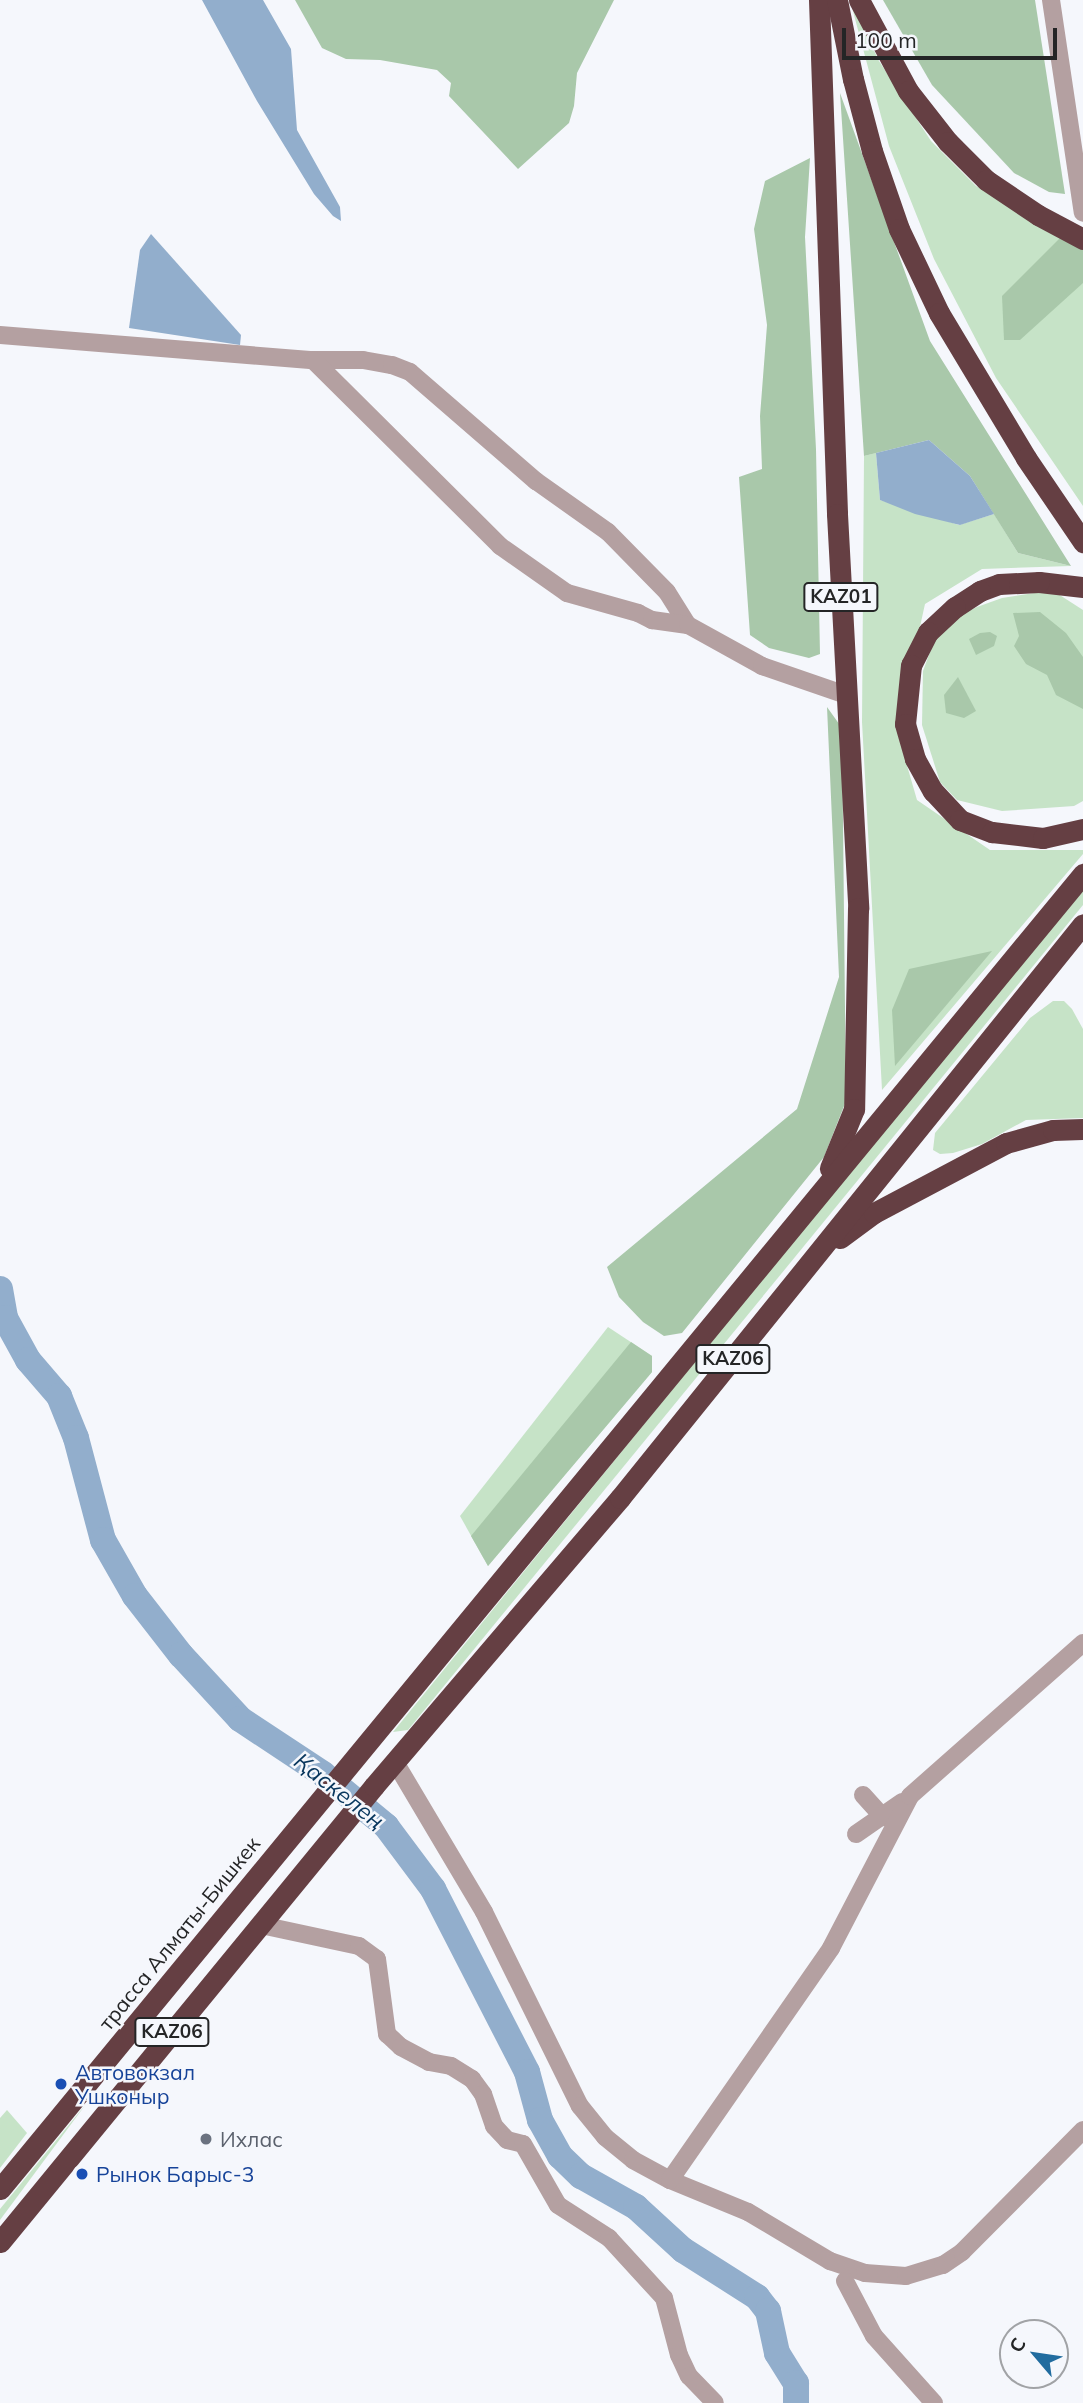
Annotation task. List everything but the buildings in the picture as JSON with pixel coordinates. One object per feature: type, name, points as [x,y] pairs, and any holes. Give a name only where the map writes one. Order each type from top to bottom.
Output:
[{"type":"highway","name":"KАZ01","points":[[819,0],[837,514],[858,908],[855,1109],[822,1187]]},
{"type":"highway","points":[[837,0],[853,79],[869,139],[899,229],[939,313],[1026,458],[1083,542]]},
{"type":"highway","points":[[859,0],[908,91],[948,142],[986,180],[1038,215],[1083,239]]},
{"type":"highway","points":[[1083,587],[1039,582],[999,584],[980,591],[955,607],[928,632],[911,665],[905,724],[915,759],[933,791],[960,820],[992,832],[1042,838],[1083,829]]},
{"type":"highway","name":"KАZ06","points":[[822,1187],[1083,874]]},
{"type":"highway","name":"KАZ06","points":[[0,2242],[374,1786],[620,1498],[1083,924]]},
{"type":"highway","points":[[792,1286],[844,1234],[931,1182],[1006,1143],[1053,1130],[1083,1129]]},
{"type":"highway","name":"трасса Алматы-Бишкек","points":[[0,2189],[822,1187]]},
{"type":"highway","points":[[171,1981],[197,2001]]},
{"type":"street","points":[[1051,0],[1083,213]]},
{"type":"street","points":[[0,335],[313,360],[363,360],[393,365],[410,372],[526,472],[608,532],[667,592],[688,625]]},
{"type":"street","points":[[313,360],[500,546],[567,593],[591,602],[631,611],[652,621],[688,625],[762,666],[846,695]]},
{"type":"street","points":[[856,1834],[910,1796],[1083,1643]]},
{"type":"street","points":[[395,1762],[484,1913],[580,2106],[605,2137],[633,2160],[670,2180],[748,2211],[830,2261],[865,2273],[906,2276],[943,2265],[962,2252],[1083,2130]]},
{"type":"street","points":[[863,1795],[883,1817]]},
{"type":"street","points":[[670,2180],[831,1948],[910,1796]]},
{"type":"street","points":[[261,1925],[359,1946],[377,1959],[387,2034],[393,2042],[429,2062],[451,2066],[472,2079],[483,2094],[494,2126],[507,2140],[523,2144],[558,2205],[609,2238],[664,2298],[679,2355],[689,2376],[715,2403]]},
{"type":"street","points":[[845,2281],[874,2336],[934,2403]]},
{"type":"green space","points":[[295,0],[614,0],[577,73],[574,106],[569,123],[518,169],[449,96],[451,83],[437,70],[380,60],[346,59],[322,48]]},
{"type":"green space","points":[[850,0],[879,61],[931,141],[976,186],[1083,248],[1083,506],[996,378],[934,259],[889,146]]},
{"type":"green space","points":[[883,0],[1035,0],[1065,194],[1049,192],[1014,173],[932,85]]},
{"type":"green space","points":[[840,93],[930,341],[1071,566],[1018,553],[970,476],[929,440],[864,456]]},
{"type":"green space","points":[[810,158],[805,237],[816,449],[820,654],[809,658],[769,648],[750,635],[739,477],[762,469],[760,416],[767,325],[754,229],[765,181]]},
{"type":"green space","points":[[1062,236],[1083,248],[1083,283],[1020,340],[1004,340],[1002,296]]},
{"type":"green space","points":[[876,453],[880,500],[959,525],[994,514],[1018,553],[1071,566],[982,569],[925,604],[897,731],[917,800],[990,850],[1083,850],[1083,854],[882,1090],[862,722],[864,456]]},
{"type":"green space","points":[[1055,592],[1083,610],[1083,801],[1074,806],[1002,811],[957,800],[940,782],[922,725],[923,671],[934,641],[955,617],[1002,598]]},
{"type":"green space","points":[[1040,612],[1066,633],[1083,657],[1083,709],[1056,695],[1047,675],[1026,664],[1014,646],[1019,636],[1013,613]]},
{"type":"green space","points":[[990,632],[997,636],[994,646],[976,655],[969,639],[980,633]]},
{"type":"green space","points":[[958,677],[976,711],[964,718],[946,713],[944,695]]},
{"type":"green space","points":[[827,707],[842,728],[846,1101],[824,1157],[682,1333],[664,1336],[643,1322],[619,1297],[607,1267],[797,1109],[839,977]]},
{"type":"green space","points":[[1083,886],[1083,905],[408,1730],[393,1732]]},
{"type":"green space","points":[[992,951],[895,1066],[892,1010],[909,969]]},
{"type":"green space","points":[[1053,1001],[1064,1001],[1072,1009],[1083,1029],[1083,1118],[1026,1120],[982,1144],[953,1153],[940,1154],[933,1150],[935,1133],[1030,1018]]},
{"type":"green space","points":[[608,1327],[652,1356],[652,1372],[488,1566],[460,1516]]},
{"type":"green space","points":[[631,1342],[652,1356],[652,1372],[488,1566],[471,1536]]},
{"type":"green space","points":[[86,2104],[0,2220],[0,2209]]},
{"type":"green space","points":[[7,2110],[27,2133],[0,2168],[0,2118]]},
{"type":"water","points":[[202,0],[263,0],[291,49],[297,130],[340,207],[341,221],[333,216],[314,194],[257,101]]},
{"type":"water","points":[[151,234],[241,335],[240,345],[129,328],[140,250]]},
{"type":"water","points":[[929,440],[970,476],[994,514],[960,525],[915,514],[880,500],[876,453]]},
{"type":"waterway","name":"Қаскелең","points":[[0,1289],[5,1318],[28,1360],[59,1396],[76,1438],[103,1540],[135,1596],[181,1655],[240,1719],[323,1774],[386,1826],[433,1889],[527,2072],[540,2120],[560,2156],[581,2176],[636,2207],[683,2250],[757,2297],[768,2311],[777,2353],[796,2383],[796,2403]]},
{"type":"place","name":"Автовокзал Ушконыр","points":[[61,2084]]},
{"type":"place","name":"Ихлас","points":[[206,2139]]},
{"type":"place","name":"Рынок Барыс-3","points":[[82,2174]]}]
